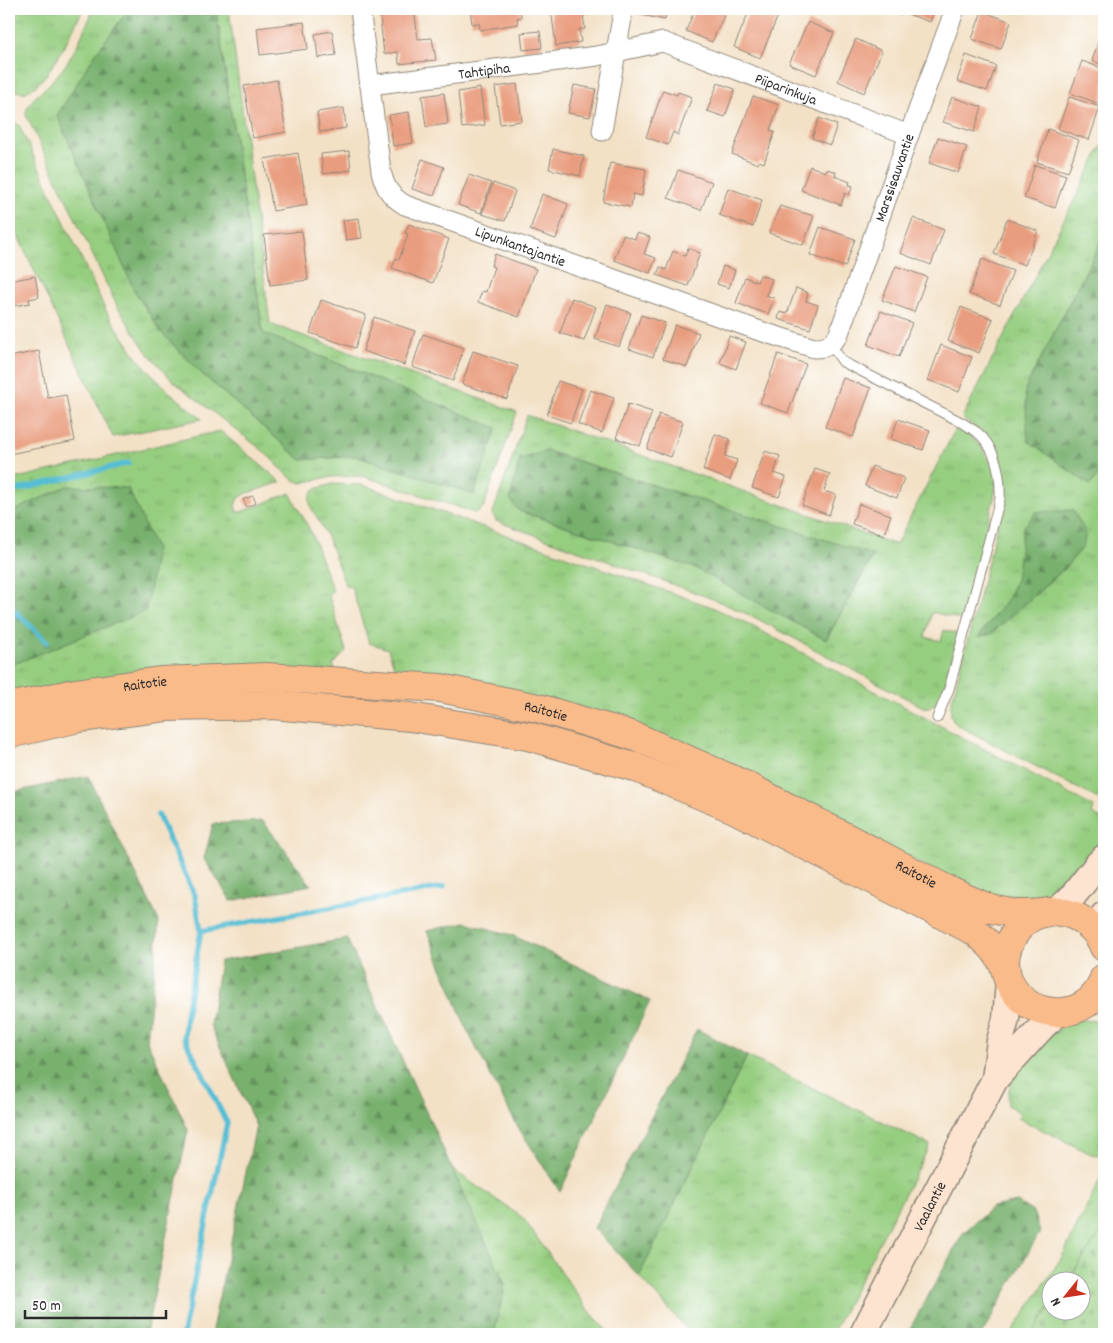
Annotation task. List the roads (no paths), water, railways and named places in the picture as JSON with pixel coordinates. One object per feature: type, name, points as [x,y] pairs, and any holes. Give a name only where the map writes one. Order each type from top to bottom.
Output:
[{"type":"main road","name":"Raitotie","points":[[9,707],[75,693],[160,681],[266,677],[440,688],[538,708],[634,736],[745,785],[952,892],[991,909],[1017,914],[1070,913],[1103,933]]},
{"type":"main road","name":"Raitotie","points":[[9,734],[79,718],[166,707],[272,705],[410,716],[528,736],[634,767],[734,809],[976,932],[1000,956],[1015,993],[1034,1008],[1046,1012],[1081,1010]]},
{"type":"main road","points":[[1008,976],[1005,958],[1013,935],[1021,925],[1032,917],[1051,912]]},
{"type":"main road","points":[[1081,1010],[1097,992],[1104,978]]},
{"type":"street","name":"Lipunkantajantie","points":[[360,9],[383,181],[394,199],[405,205],[760,331],[814,348],[822,348],[830,344]]},
{"type":"street","name":"Marssisauvantie","points":[[830,344],[838,336],[955,9]]},
{"type":"street","points":[[602,131],[622,18]]},
{"type":"street","name":"Tahtipiha","points":[[370,84],[597,56],[663,42]]},
{"type":"street","name":"Piiparinkuja","points":[[663,42],[909,135]]},
{"type":"street","points":[[1051,912],[1072,897],[1104,858]]},
{"type":"street","name":"Vaalantie","points":[[995,1079],[1000,1041],[1006,1019],[1008,976]]},
{"type":"street","name":"Vaalantie","points":[[863,1334],[995,1079],[1043,1026],[1081,1010]]},
{"type":"lane","points":[[830,344],[843,362],[977,432],[993,454],[998,468],[1001,484],[1000,499],[949,689],[937,718]]},
{"type":"waterway","points":[[9,492],[129,463]]},
{"type":"waterway","points":[[9,609],[16,612],[47,642]]},
{"type":"waterway","points":[[158,815],[195,896],[201,931],[184,1037],[227,1123],[183,1334]]},
{"type":"waterway","points":[[201,931],[444,887]]}]
